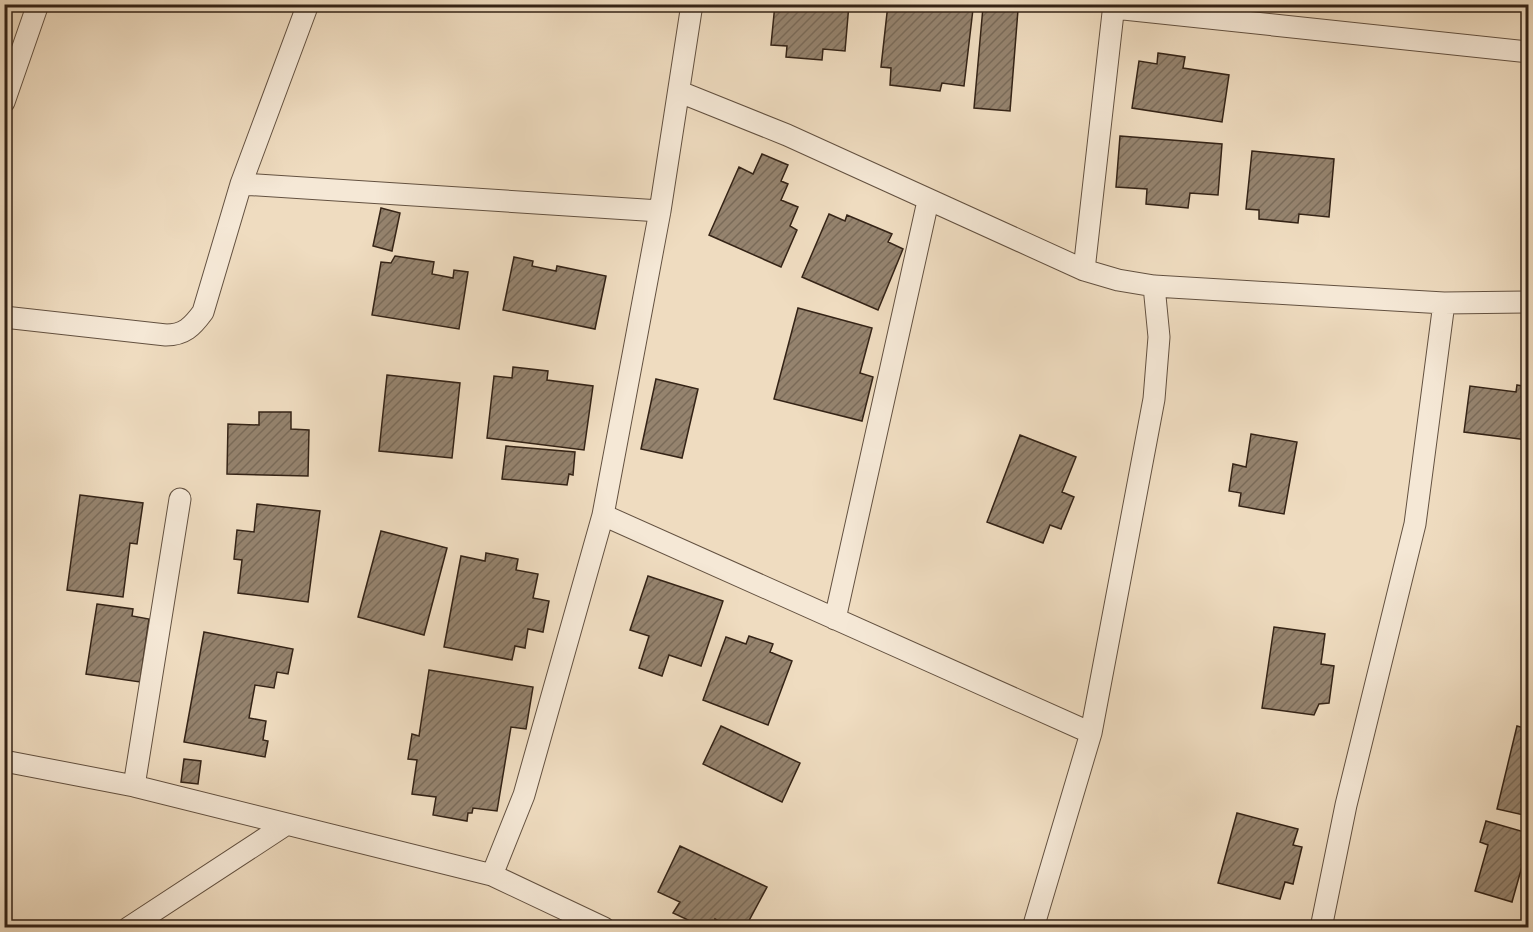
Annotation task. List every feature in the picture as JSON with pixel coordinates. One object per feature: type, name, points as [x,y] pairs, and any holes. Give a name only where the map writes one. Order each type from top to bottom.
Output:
[{"type":"street","points":[[4,102],[38,4]]},
{"type":"street","points":[[4,317],[166,335],[183,333],[194,325],[203,312],[241,184],[308,4]]},
{"type":"street","points":[[492,875],[524,795],[603,515],[660,211],[692,4]]},
{"type":"street","points":[[1084,270],[1114,6],[1528,52]]},
{"type":"street","points":[[680,92],[787,135],[1084,270],[1118,280],[1154,286],[1444,303],[1528,302]]},
{"type":"street","points":[[241,184],[660,211]]},
{"type":"street","points":[[835,619],[928,201]]},
{"type":"street","points":[[1033,927],[1091,733],[1154,399],[1159,337],[1154,286]]},
{"type":"street","points":[[1321,927],[1346,805],[1415,524],[1444,303]]},
{"type":"street","points":[[134,786],[180,499]]},
{"type":"street","points":[[603,515],[1091,733]]},
{"type":"street","points":[[4,761],[134,786],[492,875],[604,927]]},
{"type":"street","points":[[128,927],[287,824]]},
{"type":"building","points":[[775,4],[849,4],[845,51],[823,49],[822,60],[786,57],[787,46],[771,45]]},
{"type":"building","points":[[888,4],[938,4],[973,9],[964,86],[942,83],[940,91],[890,85],[891,68],[881,67]]},
{"type":"building","points":[[983,7],[1018,10],[1010,111],[974,108]]},
{"type":"building","points":[[1158,53],[1185,57],[1183,68],[1229,75],[1222,122],[1132,108],[1139,61],[1157,64]]},
{"type":"building","points":[[1120,136],[1222,144],[1218,195],[1190,193],[1188,208],[1146,204],[1147,189],[1116,187]]},
{"type":"building","points":[[1252,151],[1334,159],[1329,217],[1299,214],[1298,223],[1259,219],[1259,210],[1246,209]]},
{"type":"building","points":[[762,154],[788,165],[781,181],[788,184],[781,200],[798,207],[790,226],[797,230],[781,267],[709,235],[739,167],[753,174]]},
{"type":"building","points":[[381,208],[400,213],[392,251],[373,246]]},
{"type":"building","points":[[829,214],[845,221],[847,215],[892,234],[888,242],[903,249],[878,310],[802,277]]},
{"type":"building","points":[[395,256],[434,262],[432,274],[453,278],[454,270],[468,272],[459,329],[372,315],[381,262],[391,263]]},
{"type":"building","points":[[514,257],[533,261],[532,266],[556,271],[557,266],[606,276],[595,329],[503,310]]},
{"type":"building","points":[[798,308],[872,328],[860,373],[873,377],[862,421],[774,399]]},
{"type":"building","points":[[513,367],[548,371],[547,380],[593,386],[584,450],[487,438],[494,376],[512,378]]},
{"type":"building","points":[[387,375],[460,383],[452,458],[379,451]]},
{"type":"building","points":[[656,379],[698,389],[682,458],[641,449]]},
{"type":"building","points":[[1517,385],[1528,387],[1528,440],[1464,432],[1470,386],[1516,392]]},
{"type":"building","points":[[259,412],[291,412],[291,429],[309,430],[308,476],[227,474],[228,424],[259,425]]},
{"type":"building","points":[[1251,434],[1297,442],[1284,514],[1239,506],[1241,493],[1229,491],[1233,464],[1246,467]]},
{"type":"building","points":[[1020,435],[1076,457],[1062,492],[1074,497],[1061,529],[1050,525],[1043,543],[987,522]]},
{"type":"building","points":[[506,446],[575,452],[573,475],[569,474],[567,485],[502,479]]},
{"type":"building","points":[[80,495],[143,503],[137,544],[130,543],[123,597],[67,590]]},
{"type":"building","points":[[257,504],[320,511],[308,602],[238,593],[242,560],[234,559],[237,530],[254,532]]},
{"type":"building","points":[[381,531],[447,548],[424,635],[358,617]]},
{"type":"building","points":[[486,553],[518,559],[516,570],[538,574],[533,598],[549,601],[543,632],[528,629],[525,648],[515,646],[512,660],[444,647],[461,556],[485,561]]},
{"type":"building","points":[[648,576],[723,601],[701,666],[669,655],[662,676],[639,668],[649,636],[630,630]]},
{"type":"building","points":[[97,604],[133,609],[132,616],[149,619],[140,682],[86,674]]},
{"type":"building","points":[[1274,627],[1325,634],[1321,664],[1334,666],[1329,703],[1319,704],[1314,715],[1262,708]]},
{"type":"building","points":[[204,632],[293,649],[288,674],[277,672],[274,688],[255,685],[249,718],[266,721],[263,740],[268,741],[265,757],[184,742]]},
{"type":"building","points":[[749,636],[773,644],[770,652],[792,661],[768,725],[703,700],[726,637],[746,644]]},
{"type":"building","points":[[429,670],[533,687],[526,729],[511,727],[497,811],[473,808],[472,813],[468,813],[467,821],[433,815],[436,797],[412,794],[417,760],[408,759],[412,734],[419,736]]},
{"type":"building","points":[[721,726],[800,763],[782,802],[703,764]]},
{"type":"building","points":[[1517,726],[1528,729],[1528,816],[1497,809]]},
{"type":"building","points":[[184,759],[201,761],[198,784],[181,782]]},
{"type":"building","points":[[1237,813],[1298,829],[1293,845],[1302,847],[1293,884],[1285,882],[1280,899],[1218,883]]},
{"type":"building","points":[[1486,821],[1528,833],[1528,845],[1512,902],[1475,891],[1488,845],[1480,842]]},
{"type":"building","points":[[680,846],[767,887],[745,928],[731,928],[715,919],[713,928],[705,928],[673,913],[680,902],[658,892]]}]
